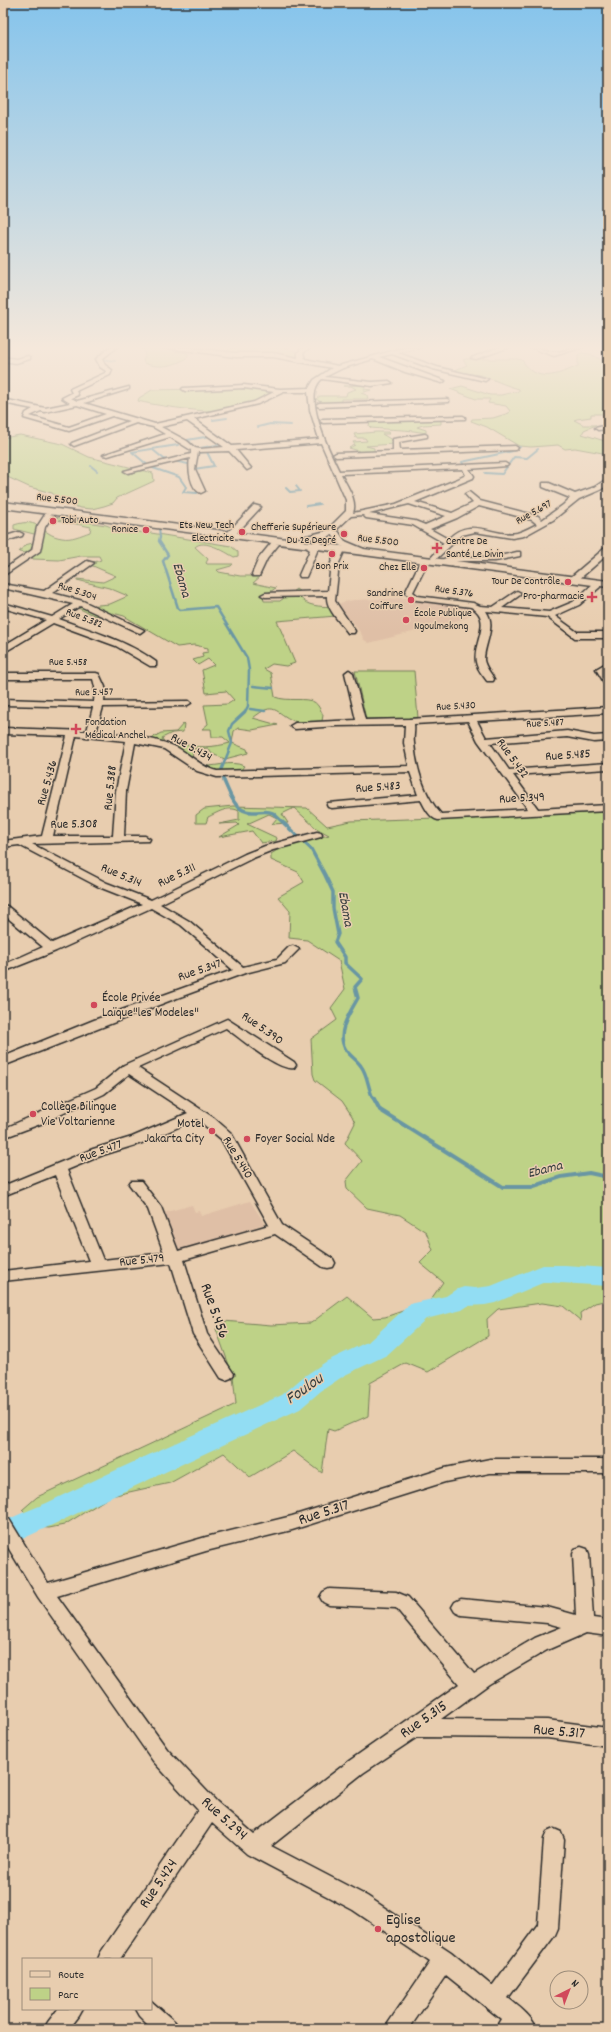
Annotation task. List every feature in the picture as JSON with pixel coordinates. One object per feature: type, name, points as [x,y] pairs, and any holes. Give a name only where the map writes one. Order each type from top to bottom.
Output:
[{"type":"main road","name":"Rue 5.500","points":[[3,505],[288,542],[340,552],[433,561],[574,579],[608,585]]},
{"type":"main road","name":"Rue 5.500","points":[[3,509],[275,544],[362,551],[608,585]]},
{"type":"street","points":[[74,444],[80,442]]},
{"type":"street","points":[[106,455],[147,442]]},
{"type":"street","points":[[185,442],[194,452]]},
{"type":"street","points":[[222,442],[232,450],[247,468]]},
{"type":"street","points":[[128,471],[194,452],[232,450],[315,442]]},
{"type":"street","points":[[304,574],[317,548],[348,515],[351,508],[351,502],[336,473],[323,442]]},
{"type":"street","points":[[288,542],[332,532],[354,515],[358,508],[357,501],[342,472],[331,442]]},
{"type":"street","points":[[395,442],[397,454]]},
{"type":"street","points":[[336,455],[397,454],[515,448]]},
{"type":"street","points":[[194,452],[192,473],[201,491]]},
{"type":"street","points":[[342,472],[505,465]]},
{"type":"street","points":[[354,515],[409,502],[470,476],[464,467]]},
{"type":"street","name":"Rue 5.697","points":[[433,561],[448,542],[457,534],[469,529],[480,529],[516,535],[541,523],[564,509],[575,497],[607,484]]},
{"type":"street","points":[[546,485],[575,497]]},
{"type":"street","points":[[469,494],[477,503],[535,518],[541,523]]},
{"type":"street","points":[[409,502],[454,516]]},
{"type":"street","points":[[425,528],[454,516],[477,503]]},
{"type":"street","points":[[226,534],[257,507]]},
{"type":"street","points":[[363,514],[370,517],[414,523],[448,542]]},
{"type":"street","points":[[3,574],[36,550],[38,531],[42,523],[49,515]]},
{"type":"street","points":[[332,532],[342,543],[362,551]]},
{"type":"street","points":[[3,540],[19,534]]},
{"type":"street","points":[[256,574],[263,558],[275,544]]},
{"type":"street","points":[[574,579],[608,550]]},
{"type":"street","points":[[340,552],[335,563],[331,600],[334,608],[351,631]]},
{"type":"street","points":[[433,561],[448,558],[495,558],[517,554]]},
{"type":"street","name":"Rue 5.376","points":[[433,561],[409,593],[411,596],[416,598],[473,605],[479,608],[485,617],[487,626],[482,642],[481,662],[490,679]]},
{"type":"street","points":[[45,594],[90,563]]},
{"type":"street","points":[[479,608],[496,608],[549,615],[563,610],[583,599],[597,584]]},
{"type":"street","name":"Rue 5.304","points":[[3,586],[45,594],[80,603],[140,630]]},
{"type":"street","points":[[266,595],[332,593]]},
{"type":"street","points":[[496,608],[517,593]]},
{"type":"street","points":[[5,647],[80,603]]},
{"type":"street","name":"Rue 5.382","points":[[3,605],[53,619],[131,649],[153,664]]},
{"type":"street","points":[[549,615],[575,635],[608,635]]},
{"type":"street","points":[[608,665],[600,669],[608,682]]},
{"type":"street","points":[[349,673],[361,722]]},
{"type":"street","name":"Rue 5.458","points":[[3,676],[96,676],[99,679],[99,704],[91,734]]},
{"type":"street","name":"Rue 5.457","points":[[3,702],[53,705],[186,703]]},
{"type":"street","name":"Rue 5.430","points":[[295,726],[361,722],[409,722],[608,710]]},
{"type":"street","name":"Rue 5.432","points":[[472,718],[483,741],[535,812]]},
{"type":"street","points":[[409,722],[411,726],[408,740],[410,756],[425,797]]},
{"type":"street","name":"Rue 5.434","points":[[3,731],[91,734],[131,740],[169,748],[200,771],[219,774],[415,769]]},
{"type":"street","name":"Rue 5.436","points":[[47,839],[58,790],[68,762],[72,734]]},
{"type":"street","name":"Rue 5.487","points":[[483,741],[567,734],[594,739],[608,738]]},
{"type":"street","name":"Rue 5.388","points":[[118,839],[121,814],[121,791],[131,740]]},
{"type":"street","name":"Rue 5.485","points":[[506,773],[608,766]]},
{"type":"street","name":"Rue 5.483","points":[[332,804],[425,797]]},
{"type":"street","name":"Rue 5.349","points":[[425,797],[434,814],[438,817],[608,808]]},
{"type":"street","name":"Rue 5.311","points":[[3,970],[152,904],[249,856],[269,848],[317,835]]},
{"type":"street","name":"Rue 5.308","points":[[3,844],[23,843],[47,839],[145,839]]},
{"type":"street","name":"Rue 5.314","points":[[23,843],[123,894],[152,904],[185,923],[241,971]]},
{"type":"street","points":[[3,908],[52,949]]},
{"type":"street","name":"Rue 5.347","points":[[3,1062],[98,1023],[241,971],[281,961],[293,949]]},
{"type":"street","name":"Rue 5.390","points":[[3,1134],[38,1120],[100,1091],[128,1068],[231,1021],[270,1054],[290,1065]]},
{"type":"street","name":"Rue 5.440","points":[[128,1068],[209,1121],[226,1136],[277,1228],[328,1263]]},
{"type":"street","name":"Rue 5.477","points":[[3,1191],[198,1114]]},
{"type":"street","points":[[59,1168],[98,1265]]},
{"type":"street","name":"Rue 5.456","points":[[136,1184],[154,1207],[175,1257],[200,1334],[226,1374]]},
{"type":"street","name":"Rue 5.479","points":[[3,1276],[175,1257],[277,1228]]},
{"type":"street","name":"Rue 5.317","points":[[44,1592],[206,1544],[292,1523],[445,1475],[490,1466],[608,1466]]},
{"type":"street","name":"Rue 5.294","points":[[3,1524],[44,1592],[160,1755],[210,1809],[254,1846],[360,1903],[444,1959],[494,2000],[516,2025]]},
{"type":"street","points":[[581,1554],[585,1625]]},
{"type":"street","points":[[328,1597],[396,1600],[402,1602],[472,1686]]},
{"type":"street","points":[[460,1607],[547,1615],[585,1625],[608,1628]]},
{"type":"street","name":"Rue 5.315","points":[[254,1846],[356,1766],[414,1728],[472,1686],[541,1644],[585,1625]]},
{"type":"street","name":"Rue 5.317","points":[[414,1728],[547,1729],[608,1737]]},
{"type":"street","name":"Rue 5.424","points":[[109,1958],[210,1809]]},
{"type":"street","points":[[494,2000],[548,1928],[554,1839]]},
{"type":"street","points":[[396,2029],[444,1959]]},
{"type":"street","points":[[55,2029],[71,2010]]},
{"type":"street","points":[[147,2010],[168,2029]]},
{"type":"shaded area","name":"École Publique Ngoulmekong","points":[[406,598],[475,606],[467,618],[369,643],[363,639],[362,635],[352,621],[346,618],[346,614],[339,606],[340,603],[354,600]]},
{"type":"shaded area","points":[[250,1201],[265,1224],[175,1252],[156,1215],[192,1205],[195,1212],[199,1211],[201,1216]]},
{"type":"green space","points":[[3,442],[52,442],[62,444],[89,457],[153,473],[154,481],[117,498],[113,503],[92,509],[66,504],[52,493],[29,487],[3,475]]},
{"type":"green space","points":[[353,442],[391,442],[393,444],[366,446],[374,448],[374,453],[358,452],[359,451],[349,448],[355,445]]},
{"type":"green space","points":[[512,442],[607,442],[608,454],[575,448],[565,449],[558,445],[531,447],[519,446]]},
{"type":"green space","points":[[54,517],[106,525],[122,531],[151,533],[231,546],[238,552],[238,556],[234,557],[209,545],[204,544],[195,547],[208,559],[207,564],[233,564],[217,570],[219,572],[240,576],[261,576],[253,583],[276,588],[263,596],[264,601],[280,601],[296,589],[303,594],[300,597],[306,603],[332,607],[336,616],[277,621],[295,663],[286,666],[272,664],[264,669],[271,673],[275,697],[314,702],[323,715],[322,721],[297,722],[275,710],[266,710],[253,718],[278,725],[252,730],[238,728],[234,731],[232,743],[247,749],[248,753],[225,759],[212,754],[208,748],[193,749],[192,758],[199,761],[198,765],[210,766],[233,763],[244,766],[241,770],[218,772],[194,769],[172,750],[150,739],[161,733],[176,732],[184,723],[183,732],[172,733],[162,738],[165,744],[173,747],[181,743],[206,747],[230,743],[223,737],[212,737],[211,729],[202,729],[208,724],[204,705],[228,704],[234,700],[226,691],[206,693],[202,670],[214,665],[208,659],[198,665],[193,660],[203,657],[202,653],[208,652],[208,648],[194,645],[177,647],[124,616],[113,613],[100,616],[78,608],[110,604],[128,596],[109,588],[77,580],[103,582],[116,576],[93,566],[80,565],[101,560],[99,556],[81,556],[59,560],[33,559],[30,554],[19,552],[25,545],[40,541],[34,534],[14,529],[14,525],[23,523],[35,524],[55,536],[65,538],[76,537],[90,532],[91,527],[57,520]]},
{"type":"green space","points":[[355,671],[414,671],[418,718],[366,719]]},
{"type":"green space","points":[[233,806],[307,808],[327,826],[351,821],[608,812],[608,1300],[595,1303],[580,1313],[581,1321],[563,1306],[542,1303],[498,1309],[487,1319],[488,1336],[428,1372],[406,1363],[370,1383],[368,1416],[334,1431],[328,1429],[322,1473],[293,1451],[250,1477],[224,1453],[170,1483],[111,1496],[64,1525],[49,1528],[34,1527],[32,1520],[22,1510],[37,1497],[236,1404],[233,1376],[216,1329],[223,1321],[271,1325],[311,1323],[347,1296],[373,1318],[385,1317],[429,1302],[443,1282],[420,1263],[433,1250],[426,1232],[400,1215],[367,1208],[347,1189],[346,1181],[362,1161],[345,1143],[355,1123],[342,1101],[315,1080],[313,1074],[311,1039],[337,1020],[331,1008],[345,989],[339,961],[307,940],[289,938],[290,911],[278,897],[304,882],[298,872],[271,860],[271,854],[282,847],[329,835],[316,828],[294,808],[282,814],[288,823],[272,824],[277,818],[269,814],[247,824],[277,838],[276,841],[261,843],[252,831],[219,837],[239,825],[237,823],[219,824],[239,820],[239,811],[235,809],[223,810],[208,817],[206,823],[196,823],[196,815],[204,809]]},
{"type":"waterway","points":[[190,442],[197,453],[207,452],[214,466],[194,469]]},
{"type":"waterway","points":[[195,449],[222,444]]},
{"type":"waterway","points":[[178,445],[132,452],[150,467],[179,477],[186,487],[183,492],[197,493],[201,490]]},
{"type":"waterway","points":[[461,467],[464,465],[462,462],[513,451],[520,447]]},
{"type":"waterway","points":[[485,473],[502,474],[514,457],[527,458],[538,449]]},
{"type":"waterway","points":[[153,450],[164,459],[193,465]]},
{"type":"waterway","points":[[91,466],[97,471]]},
{"type":"waterway","points":[[286,488],[290,492],[300,491],[296,486]]},
{"type":"waterway","points":[[306,506],[320,504]]},
{"type":"waterway","name":"Ebama","points":[[159,527],[160,537]]},
{"type":"waterway","name":"Ebama","points":[[160,537],[159,541],[168,555],[163,561],[178,608],[180,610],[216,607],[247,658],[249,670],[248,706],[245,712],[232,724],[229,731],[232,743],[220,773],[225,782]]},
{"type":"waterway","points":[[253,686],[273,688]]},
{"type":"waterway","points":[[250,709],[265,711]]},
{"type":"waterway","name":"Ebama","points":[[224,781],[238,807],[248,812],[266,811],[273,813],[311,849],[333,892],[333,908],[338,934],[335,942],[345,957],[345,963],[362,979],[355,987],[358,998],[345,1023],[342,1037],[343,1044],[346,1050],[363,1070],[373,1098]]},
{"type":"waterway","name":"Ebama","points":[[373,1097],[380,1110],[503,1187],[531,1187],[561,1177],[589,1173],[608,1177]]},
{"type":"waterway","name":"Foulou","points":[[3,1536],[32,1520],[47,1516],[129,1476],[291,1402],[312,1384],[336,1368],[378,1348],[419,1311],[453,1304],[464,1296],[475,1297],[495,1294],[543,1274],[565,1273],[608,1277]]},
{"type":"place","name":"Tobi Auto","points":[[53,521]]},
{"type":"place","name":"Ronice","points":[[146,530]]},
{"type":"place","name":"Ets New Tech Electricite","points":[[242,532]]},
{"type":"place","name":"Chefferie Supérieure Du 2e Degré","points":[[344,534]]},
{"type":"place","name":"Centre De Santé Le Divin","points":[[437,548]]},
{"type":"place","name":"Bon Prix","points":[[332,554]]},
{"type":"place","name":"Chez Elle","points":[[424,568]]},
{"type":"place","name":"Tour De Contrôle","points":[[568,582]]},
{"type":"place","name":"Pro-pharmacie","points":[[592,597]]},
{"type":"place","name":"Sandrine Coiffure","points":[[411,600]]},
{"type":"place","name":"École Publique Ngoulmekong","points":[[406,620]]},
{"type":"place","name":"Fondation Médical Anchel","points":[[76,729]]},
{"type":"place","name":"École Privée Laïque\"les Modeles\"","points":[[94,1005]]},
{"type":"place","name":"Collège Bilingue Vie Voltarienne","points":[[33,1114]]},
{"type":"place","name":"Motel Jakarta City","points":[[212,1131]]},
{"type":"place","name":"Foyer Social Nde","points":[[247,1139]]},
{"type":"place","name":"Eglise apostolique","points":[[378,1929]]}]
